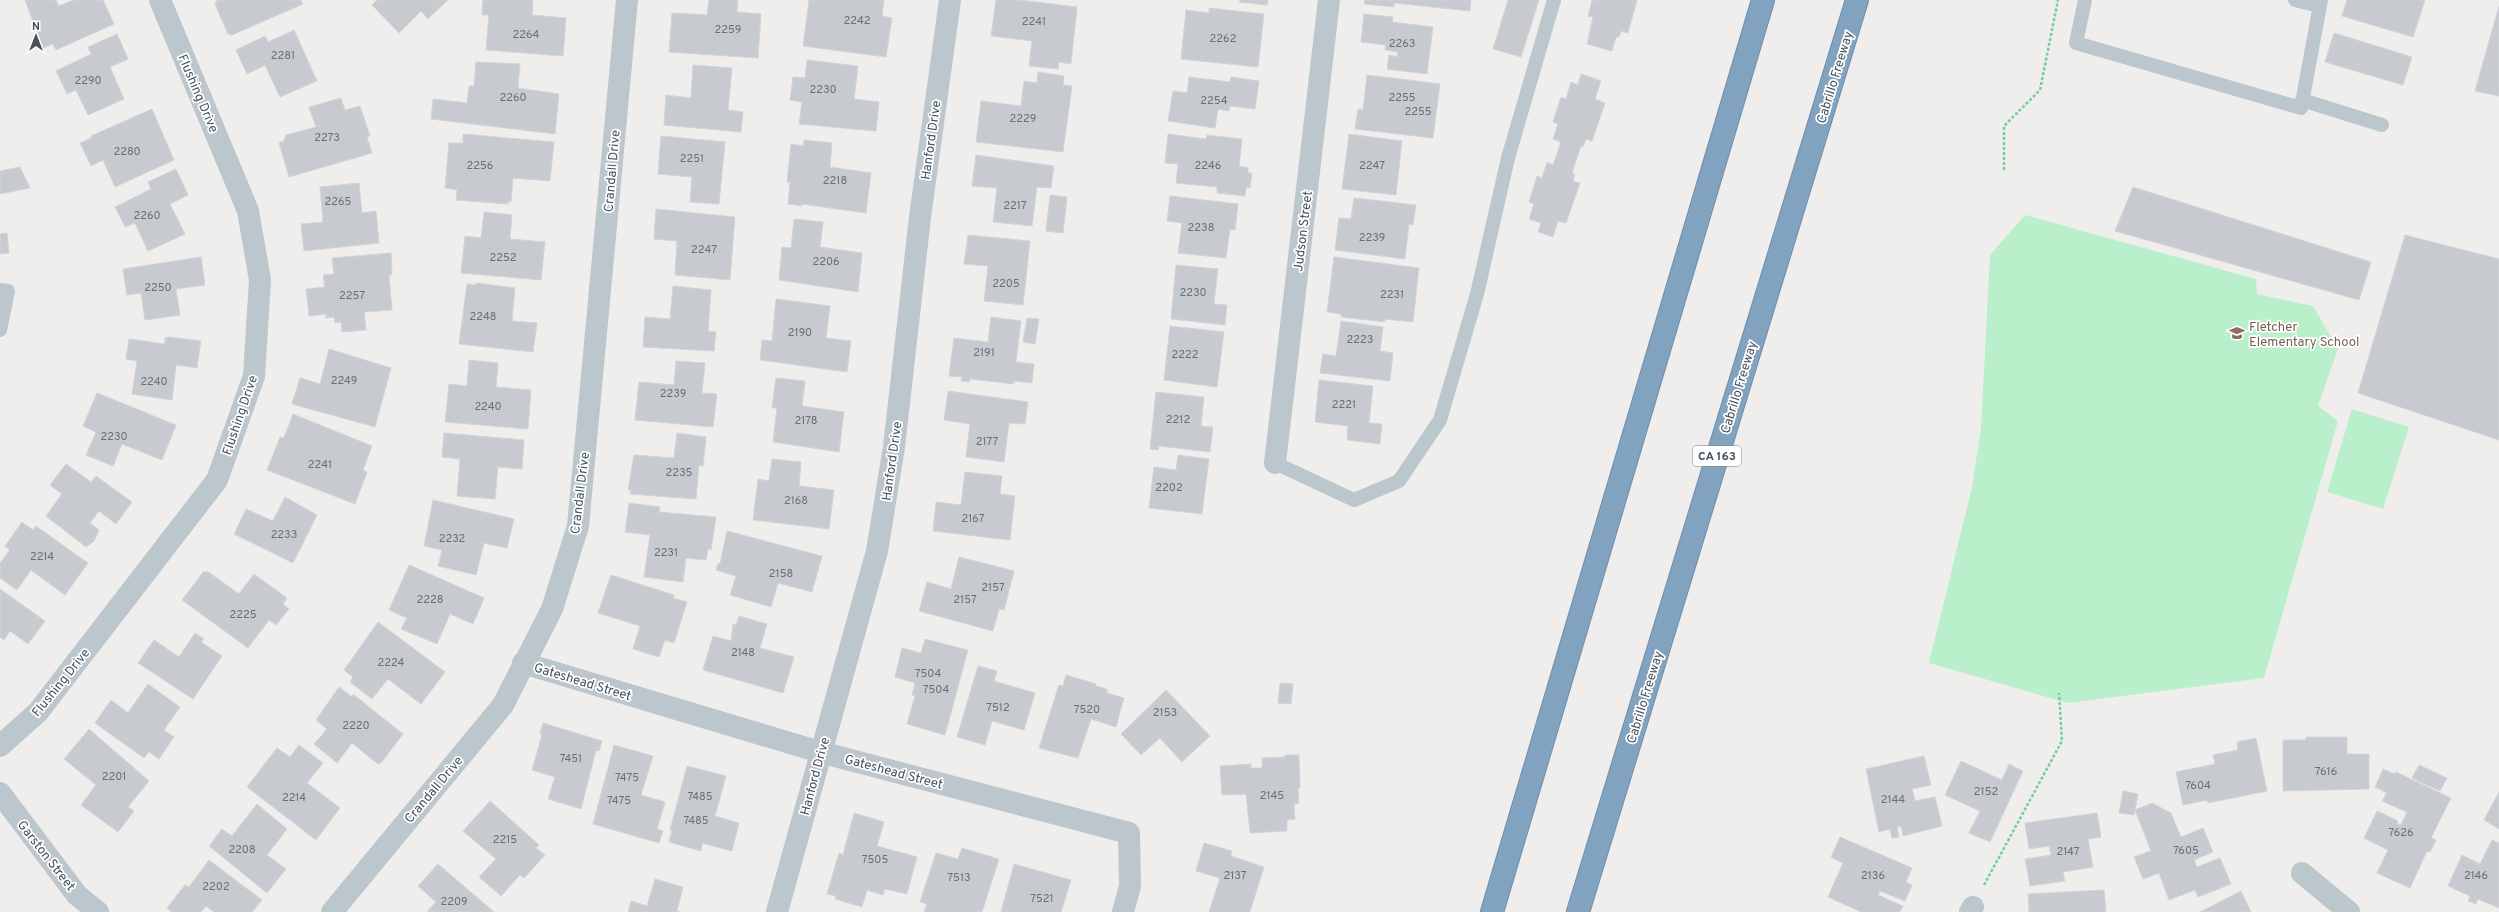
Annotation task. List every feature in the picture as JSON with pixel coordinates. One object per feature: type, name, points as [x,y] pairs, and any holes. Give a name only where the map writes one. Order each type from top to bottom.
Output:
[{"type":"highway","points":[[1492,912],[1763,0]]},
{"type":"highway","name":"Cabrillo Freeway","points":[[1578,912],[1858,0]]},
{"type":"street","name":"Flushing Drive","points":[[0,746],[38,712],[216,480],[254,376],[260,280],[248,211],[160,0]]},
{"type":"street","name":"Crandall Drive","points":[[332,912],[503,705],[552,608],[578,526],[627,0]]},
{"type":"street","name":"Hanford Drive","points":[[777,912],[820,752],[877,551],[894,447],[920,217],[950,0]]},
{"type":"street","name":"Judson Street","points":[[1275,463],[1329,0]]},
{"type":"street","name":"Gateshead Street","points":[[523,663],[820,752],[1129,833],[1130,886],[1123,912]]},
{"type":"street","name":"Garston Street","points":[[0,793],[77,894],[98,912]]},
{"type":"street","points":[[2302,872],[2349,912]]},
{"type":"lane","points":[[1275,463],[1354,500],[1399,481],[1440,420],[1478,294],[1508,158],[1554,0]]},
{"type":"lane","points":[[2085,0],[2076,43],[2301,108],[2320,3],[2295,0]]},
{"type":"lane","points":[[2302,100],[2382,125]]},
{"type":"lane","points":[[0,290],[8,291],[0,330]]},
{"type":"path","points":[[2004,170],[2004,126],[2040,90],[2058,0]]},
{"type":"path","points":[[1972,909],[2062,741],[2059,693]]},
{"type":"green space","points":[[2025,215],[2256,279],[2257,294],[2313,306],[2338,349],[2318,406],[2338,421],[2264,678],[2068,703],[1929,663],[1972,487],[1981,428],[1990,255]]},
{"type":"green space","points":[[2352,409],[2409,427],[2383,509],[2327,492]]},
{"type":"building","points":[[25,0],[56,0],[59,6],[73,0],[103,0],[114,24],[56,50],[53,44],[43,48]]},
{"type":"building","points":[[217,0],[301,0],[303,4],[232,35],[228,34],[215,4]]},
{"type":"building","points":[[377,0],[448,0],[428,19],[421,11],[399,33],[372,5]]},
{"type":"building","points":[[483,0],[533,0],[532,15],[566,18],[563,56],[486,50],[489,15],[482,15]]},
{"type":"building","points":[[709,0],[738,0],[737,12],[761,14],[758,58],[669,52],[672,13],[707,15]]},
{"type":"building","points":[[809,0],[884,0],[882,16],[892,18],[886,57],[803,46]]},
{"type":"building","points":[[996,0],[1020,0],[1077,7],[1071,64],[1059,62],[1058,69],[1029,66],[1032,41],[991,36]]},
{"type":"building","points":[[1240,0],[1268,0],[1267,5],[1239,2]]},
{"type":"building","points":[[1365,0],[1471,0],[1470,11],[1394,3],[1394,7],[1364,4]]},
{"type":"building","points":[[1508,0],[1539,0],[1521,57],[1493,49]]},
{"type":"building","points":[[1592,0],[1637,0],[1628,33],[1621,31],[1619,37],[1616,37],[1612,51],[1587,44],[1593,17],[1588,16]]},
{"type":"building","points":[[2347,0],[2425,0],[2413,37],[2342,16]]},
{"type":"building","points":[[2499,6],[2499,96],[2475,91]]},
{"type":"building","points":[[1209,8],[1264,14],[1258,67],[1181,59],[1186,10],[1209,13]]},
{"type":"building","points":[[1364,14],[1393,17],[1392,22],[1433,27],[1427,74],[1387,69],[1389,55],[1397,57],[1398,52],[1385,50],[1386,45],[1361,42]]},
{"type":"building","points":[[294,30],[317,81],[280,97],[265,65],[247,74],[236,50],[265,36],[268,42]]},
{"type":"building","points":[[2334,33],[2412,57],[2403,85],[2325,62]]},
{"type":"building","points":[[117,34],[128,59],[110,67],[124,99],[88,115],[76,90],[67,94],[56,71],[91,54],[88,47]]},
{"type":"building","points":[[807,60],[858,66],[854,99],[879,102],[876,131],[799,124],[802,102],[790,100],[793,77],[805,78]]},
{"type":"building","points":[[476,62],[520,64],[518,88],[559,94],[555,134],[431,119],[433,99],[467,103],[469,86],[474,86]]},
{"type":"building","points":[[693,65],[732,68],[728,110],[743,112],[741,132],[664,125],[666,95],[691,98]]},
{"type":"building","points":[[1038,72],[1064,76],[1063,85],[1072,86],[1063,152],[976,142],[981,101],[1021,106],[1024,81],[1037,83]]},
{"type":"building","points":[[1581,74],[1601,81],[1595,99],[1605,103],[1592,141],[1586,139],[1583,147],[1581,146],[1572,173],[1575,174],[1573,181],[1580,183],[1566,223],[1558,221],[1553,237],[1538,232],[1541,223],[1529,219],[1534,204],[1529,202],[1537,176],[1542,178],[1547,162],[1553,165],[1561,142],[1553,139],[1558,124],[1553,122],[1561,97],[1566,99],[1571,82],[1578,85]]},
{"type":"building","points":[[1367,75],[1440,84],[1433,138],[1355,129],[1358,109],[1363,110]]},
{"type":"building","points":[[1189,77],[1230,82],[1231,77],[1259,81],[1255,109],[1230,106],[1229,111],[1218,109],[1215,128],[1168,121],[1173,91],[1187,93]]},
{"type":"building","points":[[341,98],[345,110],[360,106],[370,136],[367,137],[372,153],[289,177],[279,143],[284,141],[286,135],[316,127],[309,107]]},
{"type":"building","points":[[152,109],[174,160],[115,187],[103,160],[91,166],[80,143],[92,138],[91,136]]},
{"type":"building","points":[[463,134],[554,142],[550,181],[513,178],[511,202],[508,201],[508,204],[456,200],[457,190],[445,188],[449,143],[463,143]]},
{"type":"building","points":[[1168,134],[1206,139],[1207,135],[1242,139],[1239,166],[1248,168],[1248,173],[1252,173],[1250,188],[1246,187],[1245,196],[1217,193],[1217,187],[1176,183],[1178,164],[1165,163]]},
{"type":"building","points":[[1349,134],[1402,141],[1396,195],[1342,189]]},
{"type":"building","points":[[661,136],[725,142],[719,204],[690,202],[692,177],[658,174]]},
{"type":"building","points":[[804,140],[832,143],[830,167],[871,173],[866,213],[802,204],[802,206],[788,204],[790,182],[787,182],[791,144],[803,146]]},
{"type":"building","points":[[976,155],[1054,166],[1051,188],[1037,187],[1032,226],[993,222],[997,188],[972,186]]},
{"type":"building","points":[[20,167],[30,188],[0,194],[0,171]]},
{"type":"building","points":[[176,169],[188,195],[170,204],[185,234],[148,251],[135,223],[125,227],[115,207],[151,189],[148,182]]},
{"type":"building","points":[[359,183],[362,213],[376,211],[379,243],[304,251],[301,224],[323,222],[320,187]]},
{"type":"building","points":[[2133,187],[2371,262],[2359,300],[2115,231]]},
{"type":"building","points":[[1050,195],[1067,197],[1063,233],[1046,231]]},
{"type":"building","points":[[1170,196],[1238,204],[1235,230],[1230,229],[1226,258],[1178,253],[1182,223],[1167,221]]},
{"type":"building","points":[[1354,198],[1416,205],[1413,225],[1409,224],[1405,259],[1335,250],[1339,218],[1351,219]]},
{"type":"building","points":[[656,209],[735,217],[730,280],[675,275],[677,241],[654,239]]},
{"type":"building","points":[[484,212],[512,215],[510,239],[545,242],[541,280],[461,273],[465,236],[481,238]]},
{"type":"building","points":[[794,219],[823,222],[820,247],[862,253],[858,292],[779,280],[782,247],[791,248]]},
{"type":"building","points":[[7,233],[9,253],[0,254],[0,234]]},
{"type":"building","points":[[968,235],[1030,241],[1023,305],[984,301],[988,266],[964,264]]},
{"type":"building","points":[[2405,235],[2499,259],[2499,440],[2358,393]]},
{"type":"building","points":[[391,253],[392,275],[389,275],[392,310],[364,312],[366,330],[342,332],[341,322],[335,323],[334,317],[326,318],[326,314],[309,316],[306,289],[325,287],[323,275],[334,274],[332,258]]},
{"type":"building","points":[[201,257],[205,285],[176,289],[180,315],[145,320],[141,293],[127,295],[123,269]]},
{"type":"building","points":[[1334,257],[1419,268],[1413,322],[1385,319],[1385,322],[1341,317],[1341,314],[1327,312]]},
{"type":"building","points":[[1176,265],[1218,269],[1214,304],[1227,305],[1225,325],[1171,319]]},
{"type":"building","points":[[476,283],[515,288],[512,321],[537,323],[533,352],[459,344],[467,284],[476,285]]},
{"type":"building","points":[[673,286],[711,290],[708,331],[716,332],[714,351],[643,347],[645,317],[670,319]]},
{"type":"building","points":[[776,299],[830,306],[826,338],[851,341],[847,372],[760,360],[762,340],[772,341]]},
{"type":"building","points":[[991,317],[1021,321],[1016,362],[1034,364],[1032,383],[1014,381],[1014,384],[970,379],[969,382],[961,381],[962,377],[949,376],[954,338],[988,342]]},
{"type":"building","points":[[1027,318],[1039,319],[1035,344],[1023,342]]},
{"type":"building","points":[[1341,321],[1383,327],[1380,351],[1393,353],[1390,381],[1320,373],[1323,354],[1336,356]]},
{"type":"building","points":[[1170,326],[1224,332],[1217,387],[1164,380]]},
{"type":"building","points":[[169,337],[201,341],[197,368],[176,365],[172,400],[132,394],[137,361],[126,359],[129,339],[165,344],[165,338]]},
{"type":"building","points":[[329,349],[391,368],[375,427],[292,404],[300,378],[320,384]]},
{"type":"building","points":[[469,360],[498,363],[496,387],[531,390],[528,429],[445,422],[449,384],[467,386]]},
{"type":"building","points":[[676,361],[705,363],[702,393],[717,394],[713,427],[635,420],[639,382],[674,385]]},
{"type":"building","points":[[776,378],[805,381],[802,406],[844,412],[839,452],[773,442],[777,408],[772,408]]},
{"type":"building","points":[[1319,380],[1373,386],[1369,423],[1382,424],[1380,444],[1347,440],[1348,426],[1315,422]]},
{"type":"building","points":[[948,391],[1028,402],[1025,424],[1009,423],[1004,462],[966,457],[970,424],[944,420]]},
{"type":"building","points":[[1156,392],[1204,397],[1201,426],[1213,427],[1210,452],[1159,446],[1158,450],[1150,449]]},
{"type":"building","points":[[97,393],[176,425],[162,460],[122,444],[113,466],[86,455],[96,432],[83,426]]},
{"type":"building","points":[[293,414],[372,446],[363,470],[367,472],[355,504],[267,470],[280,437],[284,438]]},
{"type":"building","points":[[444,433],[524,440],[522,469],[498,467],[495,499],[457,496],[460,459],[442,457]]},
{"type":"building","points":[[677,433],[706,437],[703,466],[699,465],[696,499],[630,494],[631,490],[628,490],[634,455],[674,458]]},
{"type":"building","points":[[1178,455],[1209,459],[1202,514],[1149,508],[1154,467],[1176,470]]},
{"type":"building","points":[[772,459],[801,462],[799,486],[834,490],[829,529],[753,520],[758,479],[769,481]]},
{"type":"building","points":[[66,464],[91,482],[96,476],[132,502],[116,524],[99,511],[90,523],[99,530],[94,541],[86,547],[46,516],[62,494],[50,485]]},
{"type":"building","points":[[965,472],[1002,476],[1000,494],[1015,496],[1010,540],[933,531],[936,502],[961,505]]},
{"type":"building","points":[[285,497],[317,515],[293,563],[234,534],[246,509],[273,521]]},
{"type":"building","points":[[433,500],[514,519],[507,548],[484,543],[476,575],[438,566],[442,550],[424,546]]},
{"type":"building","points":[[629,503],[660,507],[659,512],[716,517],[711,550],[708,549],[706,560],[686,558],[683,582],[644,577],[650,535],[625,532]]},
{"type":"building","points":[[22,522],[33,530],[36,526],[88,563],[65,595],[31,570],[17,590],[0,578],[0,563],[10,550],[5,546]]},
{"type":"building","points":[[727,531],[822,556],[812,592],[778,583],[771,607],[730,595],[736,576],[716,570],[718,563],[720,564]]},
{"type":"building","points":[[959,557],[1014,571],[1004,610],[999,609],[993,631],[919,611],[927,582],[951,589]]},
{"type":"building","points":[[409,565],[484,598],[473,624],[450,614],[437,644],[401,629],[407,618],[389,610]]},
{"type":"building","points":[[204,571],[206,573],[207,571],[239,594],[254,574],[287,598],[283,604],[289,609],[276,625],[269,620],[248,648],[182,600]]},
{"type":"building","points":[[611,575],[674,595],[673,598],[687,602],[674,643],[665,640],[659,657],[633,649],[640,626],[598,613]]},
{"type":"building","points":[[0,589],[45,621],[28,644],[10,631],[4,640],[0,637]]},
{"type":"building","points":[[739,616],[767,624],[760,648],[794,657],[783,693],[703,670],[713,636],[731,641],[733,624],[736,625]]},
{"type":"building","points":[[378,622],[445,672],[421,704],[388,679],[372,699],[350,682],[353,677],[344,670]]},
{"type":"building","points":[[195,633],[204,639],[201,642],[222,656],[193,699],[138,663],[154,640],[179,657]]},
{"type":"building","points":[[925,639],[968,650],[945,735],[907,724],[915,696],[912,695],[915,683],[895,677],[902,648],[921,653]]},
{"type":"building","points":[[978,666],[997,671],[994,681],[1035,693],[1024,730],[992,721],[985,745],[957,737]]},
{"type":"building","points":[[1066,675],[1096,684],[1096,686],[1107,689],[1107,693],[1124,698],[1116,727],[1091,719],[1078,758],[1039,748],[1059,685],[1063,686]]},
{"type":"building","points":[[1280,683],[1293,684],[1291,704],[1278,703]]},
{"type":"building","points":[[148,684],[180,707],[164,730],[174,737],[159,759],[149,752],[144,758],[95,723],[111,700],[128,713]]},
{"type":"building","points":[[339,687],[352,697],[353,694],[403,734],[381,763],[378,764],[352,743],[337,763],[314,744],[327,729],[316,720]]},
{"type":"building","points":[[1166,690],[1210,736],[1182,762],[1160,738],[1141,755],[1121,734]]},
{"type":"building","points":[[543,723],[602,741],[599,751],[596,750],[581,809],[548,799],[555,777],[532,770],[542,735],[540,734]]},
{"type":"building","points":[[89,729],[149,781],[128,807],[134,811],[118,832],[81,805],[96,785],[64,759]]},
{"type":"building","points":[[2306,737],[2347,737],[2347,754],[2369,754],[2369,789],[2283,791],[2283,740],[2306,740]]},
{"type":"building","points":[[2256,738],[2267,791],[2208,803],[2207,800],[2183,805],[2176,772],[2215,764],[2213,755],[2238,750],[2237,742]]},
{"type":"building","points":[[299,745],[323,763],[307,783],[340,808],[316,840],[247,787],[277,748],[290,757]]},
{"type":"building","points":[[614,745],[653,756],[641,795],[665,802],[657,829],[663,831],[659,843],[593,824]]},
{"type":"building","points":[[1285,755],[1299,755],[1300,788],[1298,788],[1299,803],[1294,804],[1295,819],[1287,820],[1287,831],[1250,833],[1246,794],[1222,795],[1220,766],[1251,764],[1251,768],[1262,768],[1262,758],[1285,757]]},
{"type":"building","points":[[1924,756],[1931,785],[1912,789],[1915,801],[1935,797],[1942,826],[1903,836],[1901,826],[1897,827],[1899,837],[1892,838],[1890,829],[1879,832],[1866,769]]},
{"type":"building","points":[[1961,761],[2002,780],[2009,764],[2023,771],[1990,842],[1969,833],[1980,811],[1945,795]]},
{"type":"building","points":[[2419,765],[2447,778],[2440,791],[2412,778]]},
{"type":"building","points":[[687,766],[726,776],[715,816],[739,823],[732,851],[702,843],[701,851],[669,842],[672,830],[670,830]]},
{"type":"building","points":[[2383,769],[2395,774],[2396,772],[2451,798],[2431,838],[2436,840],[2430,852],[2427,851],[2410,888],[2377,873],[2388,850],[2364,838],[2377,811],[2398,821],[2397,824],[2401,825],[2407,812],[2382,801],[2387,793],[2375,787]]},
{"type":"building","points":[[2123,791],[2138,794],[2134,815],[2119,813]]},
{"type":"building","points":[[2499,792],[2499,829],[2484,820]]},
{"type":"building","points":[[490,801],[539,845],[536,848],[545,855],[524,878],[520,875],[501,896],[479,877],[496,859],[463,831]]},
{"type":"building","points":[[2152,803],[2171,813],[2181,837],[2203,828],[2213,852],[2194,860],[2197,867],[2220,858],[2231,884],[2198,897],[2195,890],[2169,900],[2159,873],[2143,879],[2134,857],[2151,851],[2135,810]]},
{"type":"building","points":[[257,804],[287,829],[267,855],[286,869],[267,893],[209,846],[222,829],[232,836]]},
{"type":"building","points":[[854,813],[884,822],[877,846],[917,857],[907,894],[885,889],[883,895],[867,890],[862,907],[835,899],[836,896],[827,894],[839,853],[843,855]]},
{"type":"building","points":[[2097,813],[2101,837],[2088,839],[2093,867],[2063,872],[2065,881],[2030,886],[2025,859],[2051,855],[2049,846],[2029,849],[2025,823]]},
{"type":"building","points":[[1840,837],[1912,868],[1906,882],[1912,885],[1905,901],[1880,891],[1878,895],[1903,906],[1900,912],[1861,912],[1828,897],[1843,863],[1831,857]]},
{"type":"building","points":[[2492,840],[2499,843],[2499,908],[2478,899],[2476,904],[2468,901],[2470,896],[2448,886],[2462,855],[2480,864]]},
{"type":"building","points":[[1204,843],[1232,851],[1231,856],[1264,867],[1250,912],[1209,912],[1220,878],[1196,871]]},
{"type":"building","points":[[962,848],[999,859],[982,912],[924,912],[927,904],[920,902],[936,853],[958,859]]},
{"type":"building","points":[[209,860],[262,900],[252,912],[214,912],[206,906],[201,912],[172,912],[167,908],[185,885],[189,887]]},
{"type":"building","points":[[438,864],[494,912],[427,912],[436,902],[418,886]]},
{"type":"building","points":[[1014,864],[1071,880],[1061,912],[1001,912]]},
{"type":"building","points":[[655,879],[683,887],[677,911],[680,912],[628,912],[631,901],[647,906]]},
{"type":"building","points":[[2104,890],[2106,912],[2029,912],[2028,894]]},
{"type":"building","points":[[2241,891],[2251,912],[2200,912]]},
{"type":"place","name":"Fletcher Elementary School","points":[[2237,333]]}]
